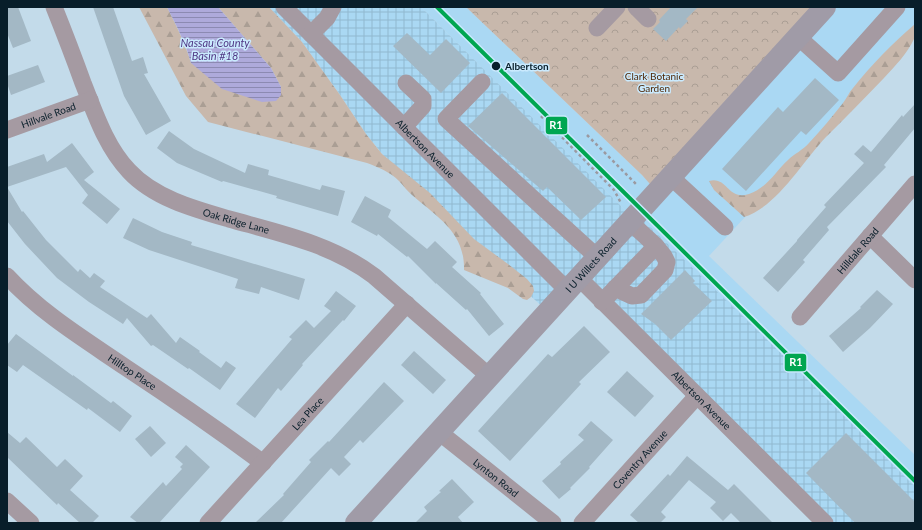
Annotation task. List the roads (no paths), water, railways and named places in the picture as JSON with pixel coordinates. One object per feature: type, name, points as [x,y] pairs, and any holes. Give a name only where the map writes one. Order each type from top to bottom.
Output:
[{"type":"main road","name":"I U Willets Road","points":[[356,523],[597,257],[625,212],[671,177],[825,7]]},
{"type":"street","name":"Oak Ridge Lane","points":[[54,7],[106,138],[128,171],[149,188],[196,209],[320,246],[360,265],[407,304],[488,376]]},
{"type":"street","name":"Albertson Avenue","points":[[284,7],[404,127],[573,284],[602,302],[825,523]]},
{"type":"street","points":[[311,34],[327,18],[333,7]]},
{"type":"street","points":[[597,28],[617,7]]},
{"type":"street","points":[[798,37],[838,73],[897,7]]},
{"type":"street","points":[[482,82],[446,119],[597,257]]},
{"type":"street","points":[[404,127],[423,106],[423,99],[406,83]]},
{"type":"street","name":"Hillvale Road","points":[[7,130],[90,100]]},
{"type":"street","points":[[671,177],[725,227]]},
{"type":"street","name":"Hilldale Road","points":[[800,316],[915,184]]},
{"type":"street","points":[[615,288],[632,296],[641,295],[666,270],[667,262],[664,256],[625,212]]},
{"type":"street","points":[[870,236],[915,280]]},
{"type":"street","points":[[602,302],[656,246]]},
{"type":"street","name":"Hilltop Place","points":[[7,276],[21,291],[58,322],[211,424],[262,463]]},
{"type":"street","name":"Lea Place","points":[[208,523],[407,304]]},
{"type":"street","name":"Coventry Avenue","points":[[582,523],[697,396]]},
{"type":"street","name":"Lynton Road","points":[[439,432],[553,523]]},
{"type":"street","points":[[7,501],[31,523]]},
{"type":"water","name":"Nassau County Basin #18","points":[[167,7],[218,7],[271,68],[281,87],[281,95],[276,101],[262,102],[222,89],[191,63],[178,29]]},
{"type":"place","name":"Albertson","points":[[496,66]]},
{"type":"park label","name":"Clark Botanic Garden","points":[[654,82]]}]
